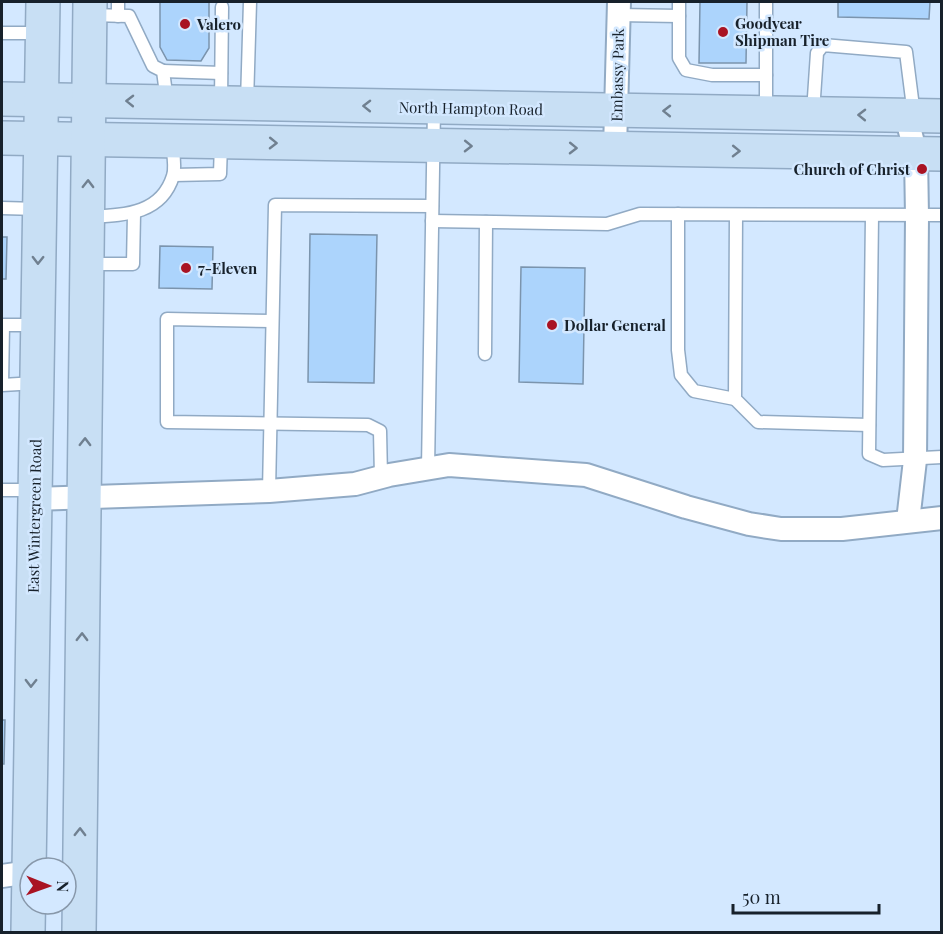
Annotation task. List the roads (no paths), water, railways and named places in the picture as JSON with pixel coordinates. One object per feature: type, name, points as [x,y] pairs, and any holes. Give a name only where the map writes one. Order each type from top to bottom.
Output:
[{"type":"main road","points":[[73,856],[84,499],[88,101],[104,9]]},
{"type":"main road","name":"East Wintergreen Road","points":[[21,856],[34,499],[42,17]]},
{"type":"main road","name":"North Hampton Road","points":[[2,99],[88,101],[165,87],[434,107],[921,116]]},
{"type":"main road","points":[[2,138],[929,154]]},
{"type":"main road","name":"East Wintergreen Road","points":[[26,916],[28,933]]},
{"type":"main road","points":[[77,916],[79,933]]},
{"type":"street","name":"Embassy Park","points":[[615,149],[618,8]]},
{"type":"street","points":[[908,521],[915,460],[917,217],[929,154],[921,116]]},
{"type":"street","points":[[34,499],[269,491],[355,484],[449,465],[586,475],[686,507],[749,524],[781,529],[842,529],[942,518]]},
{"type":"lane","points":[[230,93],[250,2]]},
{"type":"lane","points":[[679,2],[679,58],[686,69],[712,75],[766,75]]},
{"type":"lane","points":[[766,2],[766,113]]},
{"type":"lane","points":[[222,7],[230,93]]},
{"type":"lane","points":[[618,8],[679,16]]},
{"type":"lane","points":[[104,9],[129,16],[165,87]]},
{"type":"lane","points":[[2,33],[42,17]]},
{"type":"lane","points":[[813,114],[817,53],[823,45],[906,52],[921,116]]},
{"type":"lane","points":[[428,468],[434,107]]},
{"type":"lane","points":[[87,217],[134,214],[161,200],[174,175],[172,141]]},
{"type":"lane","points":[[174,175],[220,174],[221,142]]},
{"type":"lane","points":[[269,491],[275,205],[432,206]]},
{"type":"lane","points":[[2,208],[38,209]]},
{"type":"lane","points":[[87,264],[133,264],[134,214]]},
{"type":"lane","points":[[432,220],[608,224],[640,214],[917,217],[942,215]]},
{"type":"lane","points":[[678,214],[678,350],[681,375],[694,391],[735,399],[758,422],[869,424]]},
{"type":"lane","points":[[735,399],[736,215]]},
{"type":"lane","points":[[872,216],[869,454],[883,460],[942,457]]},
{"type":"lane","points":[[485,354],[486,222]]},
{"type":"lane","points":[[272,321],[167,319],[167,422],[368,425],[380,430],[381,477]]},
{"type":"lane","points":[[36,325],[3,325],[2,386],[36,383]]},
{"type":"lane","points":[[2,489],[21,490],[34,499]]},
{"type":"place","name":"Valero","points":[[185,24]]},
{"type":"place","name":"Goodyear Shipman Tire","points":[[723,32]]},
{"type":"place","name":"Church of Christ","points":[[922,169]]},
{"type":"place","name":"7-Eleven","points":[[186,268]]},
{"type":"place","name":"Dollar General","points":[[552,325]]}]
